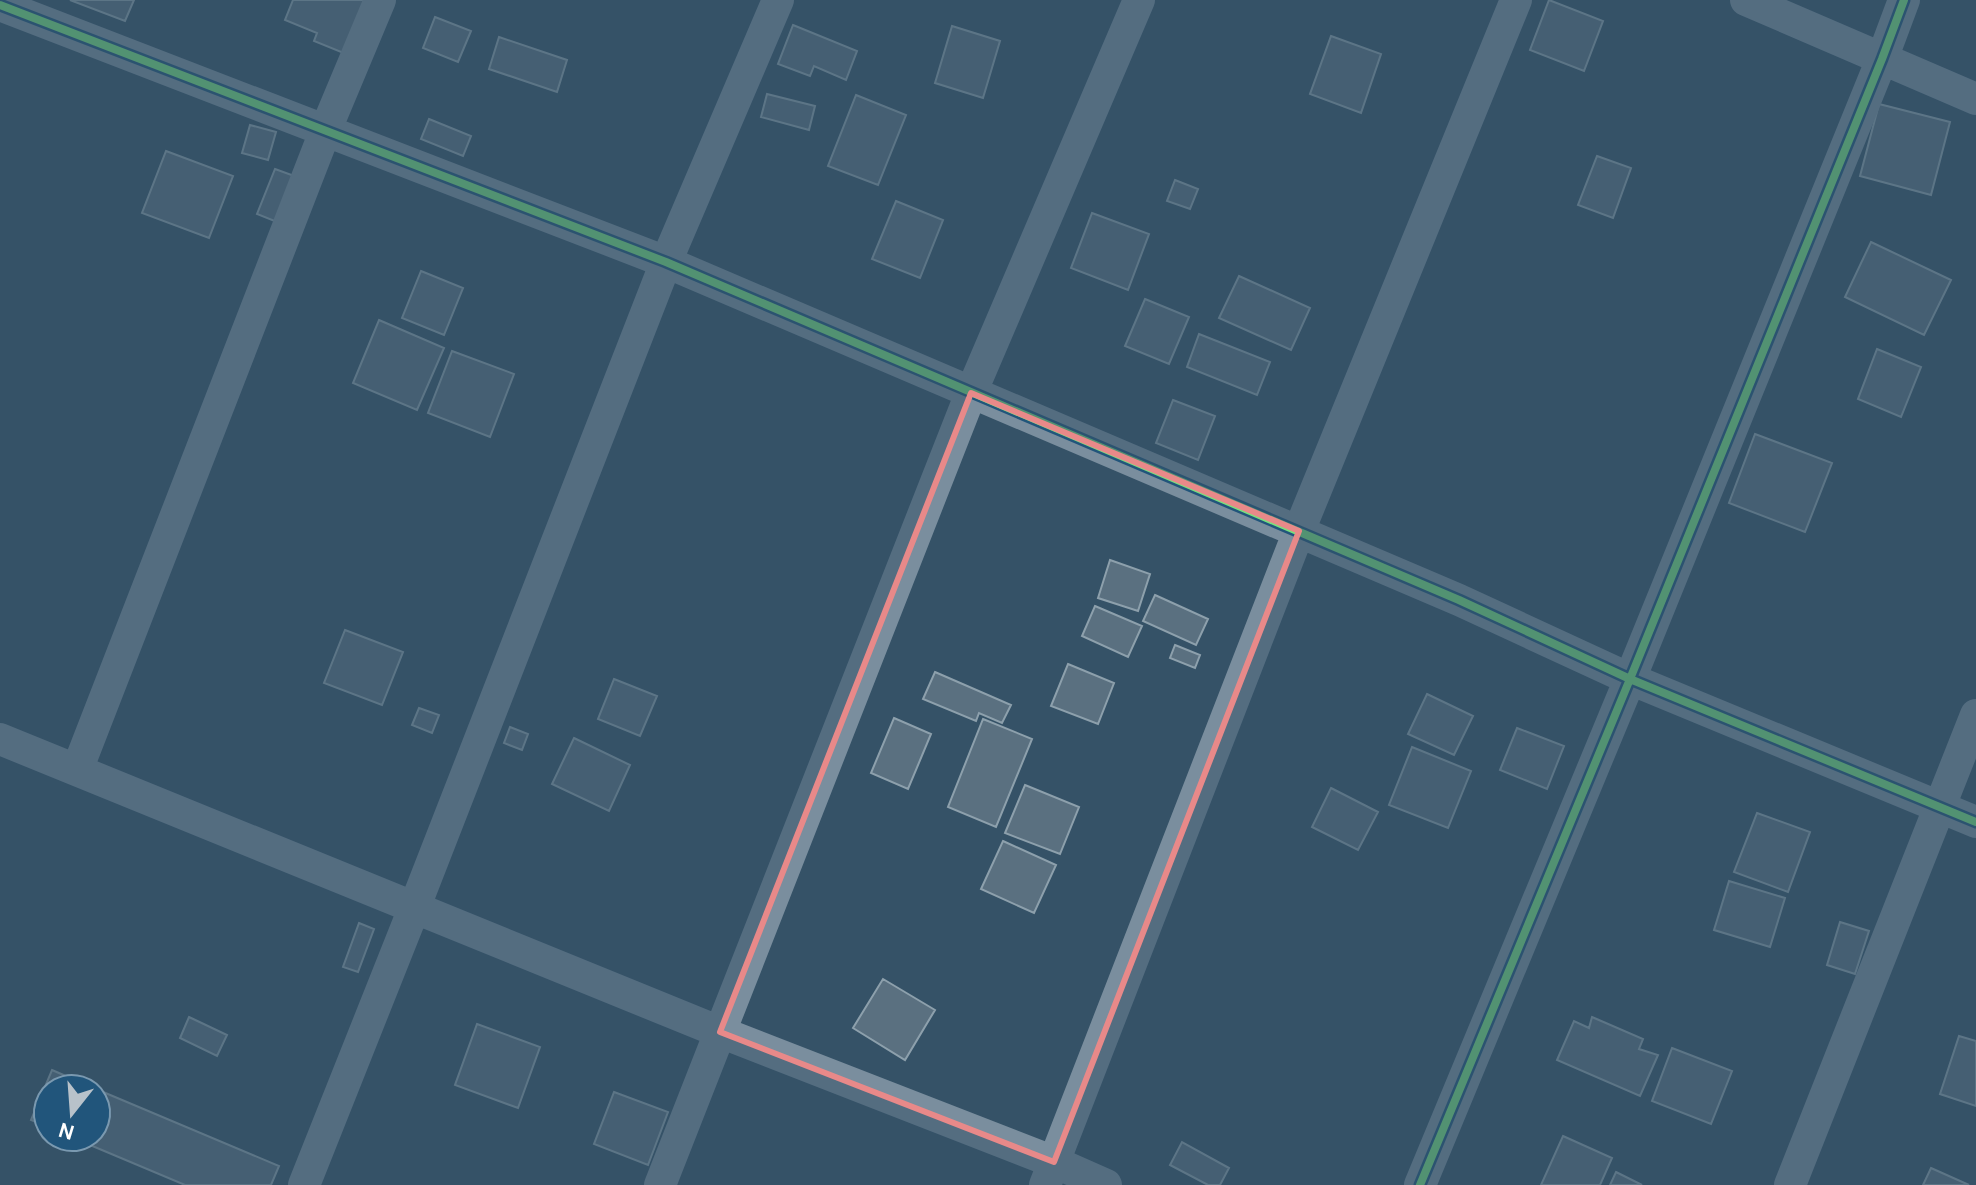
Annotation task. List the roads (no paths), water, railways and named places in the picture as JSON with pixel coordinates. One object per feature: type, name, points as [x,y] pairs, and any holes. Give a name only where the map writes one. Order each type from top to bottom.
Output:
[{"type":"street","points":[[77,770],[326,129],[380,0]]},
{"type":"street","points":[[304,1185],[666,262],[778,0]]},
{"type":"street","points":[[660,1185],[971,393],[1139,0]]},
{"type":"street","points":[[1050,1173],[1299,531],[1516,0]]},
{"type":"street","points":[[1746,0],[1976,99]]},
{"type":"street","points":[[1420,1185],[1630,679],[1904,0]]},
{"type":"street","points":[[0,5],[666,262],[1459,600],[1630,679],[1976,822]]},
{"type":"street","points":[[1790,1185],[1976,715]]},
{"type":"street","points":[[0,739],[720,1032],[1050,1173],[1106,1185]]}]
